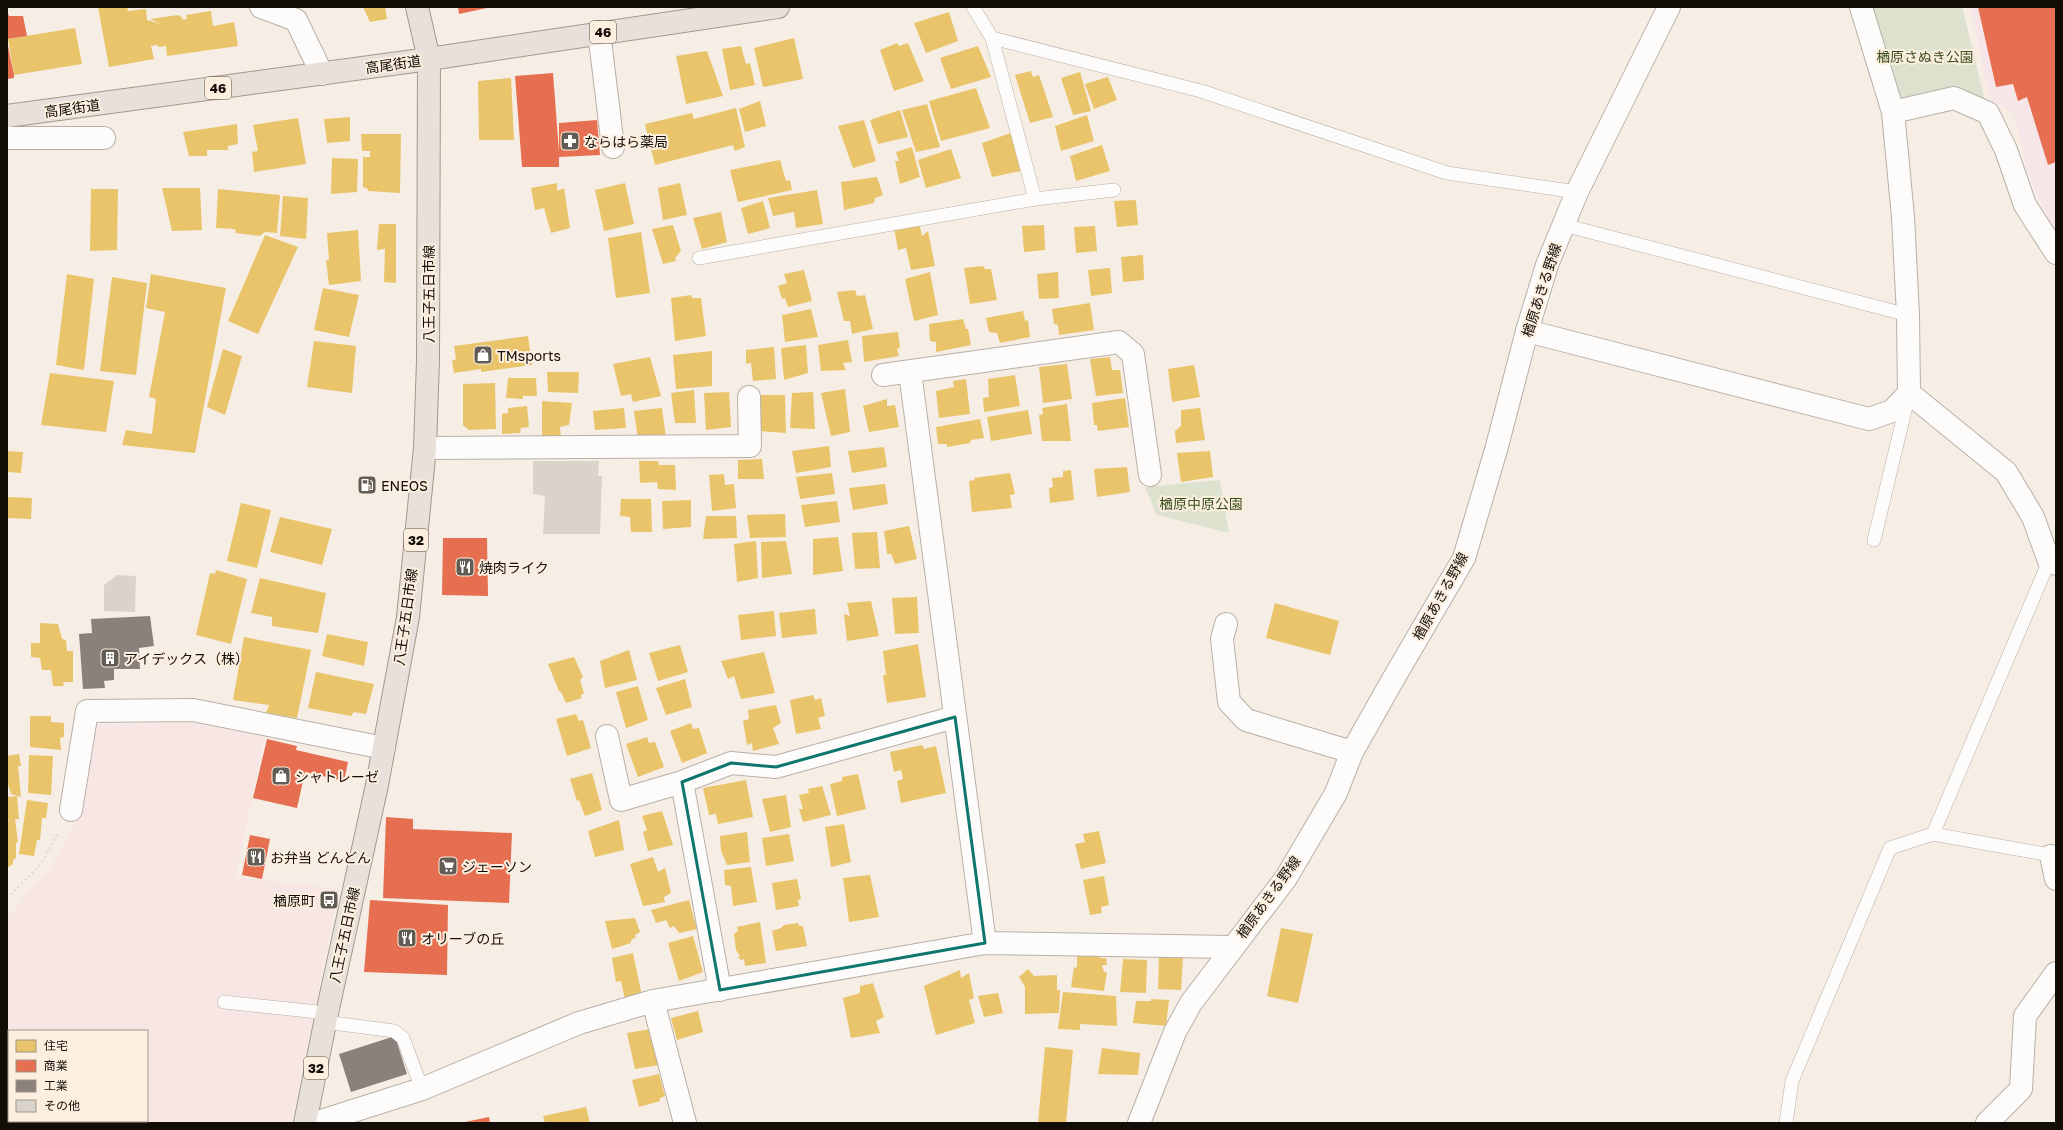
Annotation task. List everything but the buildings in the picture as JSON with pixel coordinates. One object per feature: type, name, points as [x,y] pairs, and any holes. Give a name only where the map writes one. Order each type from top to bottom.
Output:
[{"type":"main road","name":"八王子五日市線","points":[[305,1123],[384,748],[408,617],[425,448],[428,352],[429,58],[417,7]]},
{"type":"main road","name":"高尾街道","points":[[7,116],[322,74],[599,32],[778,7]]},
{"type":"street","points":[[261,7],[296,20],[322,74]]},
{"type":"street","name":"楢原あきる野線","points":[[1139,1123],[1174,1032],[1191,1003],[1232,947],[1286,878],[1336,792],[1352,752],[1464,558],[1496,450],[1527,331],[1547,265],[1577,192],[1668,7]]},
{"type":"street","points":[[1527,331],[1869,419],[1892,411],[1909,393],[1908,315],[1903,217],[1893,112],[1861,7]]},
{"type":"street","points":[[599,32],[613,147]]},
{"type":"street","points":[[1893,112],[1954,98],[1988,113],[2006,150],[2025,205],[2056,253]]},
{"type":"street","points":[[7,129],[7,138],[104,138]]},
{"type":"street","points":[[883,375],[1119,342],[1134,354],[1150,475]]},
{"type":"street","points":[[910,372],[985,943]]},
{"type":"street","points":[[1909,393],[2006,472],[2033,516],[2053,562]]},
{"type":"street","points":[[425,448],[750,446],[749,397]]},
{"type":"street","points":[[1226,624],[1222,639],[1229,702],[1246,720],[1277,728],[1352,752]]},
{"type":"street","points":[[70,810],[87,711],[193,710],[384,748]]},
{"type":"street","points":[[607,736],[621,800],[682,782],[731,763],[776,767],[955,717]]},
{"type":"street","points":[[682,782],[720,990]]},
{"type":"street","points":[[2054,856],[2056,879]]},
{"type":"street","points":[[315,1123],[422,1089],[579,1023],[653,1001],[985,943],[1232,947]]},
{"type":"street","points":[[1987,1123],[2021,1089],[2025,1016],[2056,973]]},
{"type":"street","points":[[653,1001],[685,1123]]},
{"type":"lane","points":[[973,7],[992,38],[1035,199]]},
{"type":"lane","points":[[992,38],[1201,91],[1447,173],[1577,192]]},
{"type":"lane","points":[[699,258],[1035,199],[1114,190]]},
{"type":"lane","points":[[1564,225],[1908,315]]},
{"type":"lane","points":[[1874,540],[1909,393]]},
{"type":"lane","points":[[1933,834],[2053,562]]},
{"type":"lane","points":[[1786,1123],[1792,1081],[1890,848],[1933,834],[2054,856]]},
{"type":"lane","points":[[224,1002],[326,1018],[394,1031],[403,1038],[422,1089]]},
{"type":"path","points":[[7,898],[42,864],[70,810]]},
{"type":"highlighted area","points":[[955,717],[985,943],[720,990],[682,782],[731,763],[776,767]]},
{"type":"shaded area","points":[[1970,7],[2056,7],[2056,234],[2030,180],[2014,114],[1990,99]]},
{"type":"shaded area","points":[[192,723],[265,734],[236,877],[339,889],[292,1121],[282,1123],[7,1123],[7,917],[49,870],[81,814],[94,724]]},
{"type":"green space","name":"楢原さぬき公園","points":[[1861,7],[1962,7],[1988,113],[1954,98],[1893,112]]},
{"type":"green space","name":"楢原中原公園","points":[[1220,480],[1229,533],[1157,515],[1145,487]]},
{"type":"place","name":"ならはら薬局","points":[[570,141]]},
{"type":"place","name":"TMsports","points":[[483,355]]},
{"type":"place","name":"ENEOS","points":[[367,485]]},
{"type":"place","name":"焼肉ライク","points":[[465,567]]},
{"type":"place","name":"アイデックス（株）","points":[[110,658]]},
{"type":"place","name":"シャトレーゼ","points":[[281,776]]},
{"type":"place","name":"お弁当 どんどん","points":[[256,857]]},
{"type":"place","name":"ジェーソン","points":[[448,866]]},
{"type":"place","name":"楢原町","points":[[329,900]]},
{"type":"place","name":"オリーブの丘","points":[[407,938]]}]
